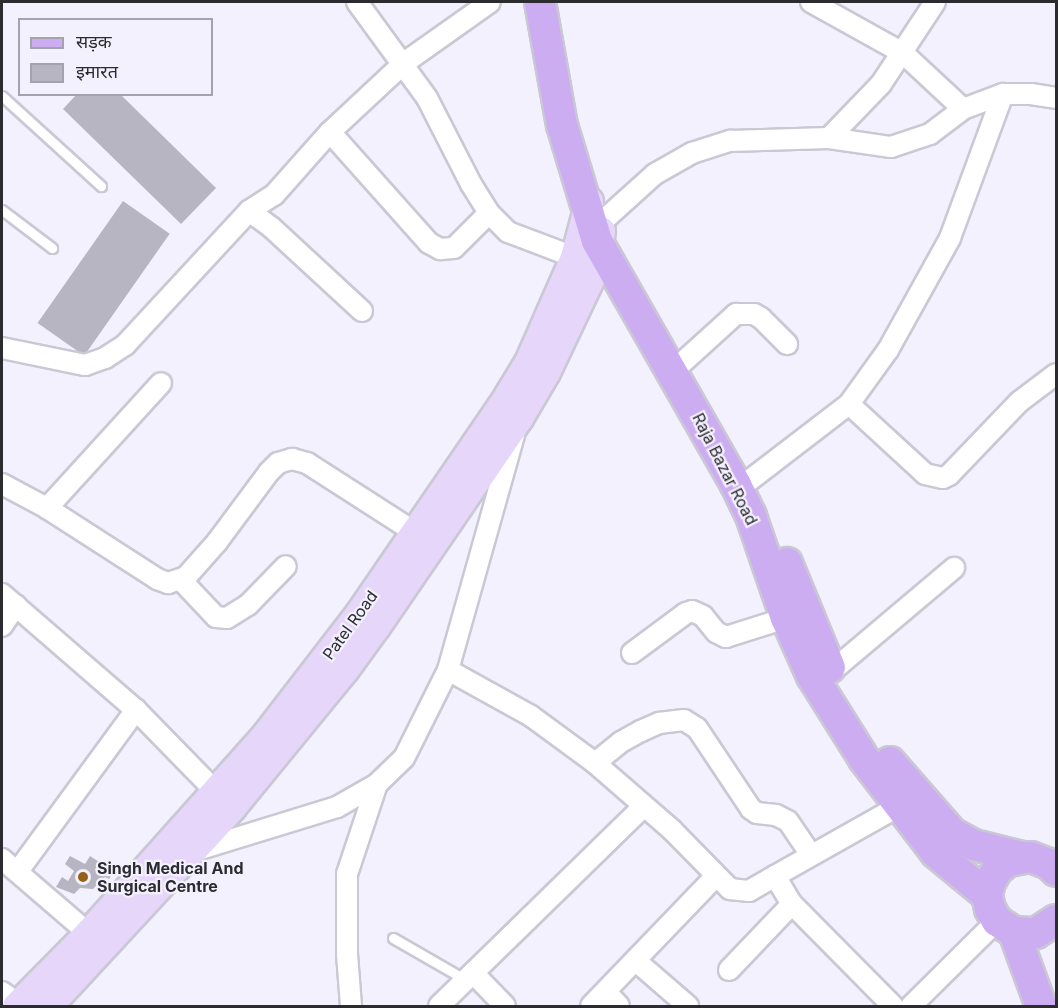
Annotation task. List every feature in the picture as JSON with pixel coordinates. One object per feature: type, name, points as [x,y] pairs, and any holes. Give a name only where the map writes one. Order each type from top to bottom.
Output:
[{"type":"main road","name":"Raja Bazar Road","points":[[540,2],[562,125],[592,230],[736,485],[751,516],[786,618],[812,676],[864,759],[936,854],[999,916]]},
{"type":"main road","name":"Raja Bazar Road","points":[[561,2],[583,138],[592,230],[628,272],[717,417],[750,480],[831,671],[867,732],[945,825],[974,846],[1043,858]]},
{"type":"main road","points":[[1041,1006],[999,916],[990,882],[997,870],[1008,861],[1043,858]]},
{"type":"main road","points":[[999,916],[1036,933],[1056,925]]},
{"type":"street","points":[[357,2],[404,63],[427,98],[471,184],[489,213],[508,232],[592,230],[655,174],[692,153],[730,141],[829,138],[891,147],[930,134],[963,110],[1003,94],[1031,94],[1056,98]]},
{"type":"street","points":[[2,348],[85,365],[105,358],[125,345],[249,211],[274,195],[330,132],[404,63],[490,2]]},
{"type":"street","points":[[811,2],[903,53],[963,110]]},
{"type":"street","points":[[829,138],[881,84],[935,2]]},
{"type":"street","points":[[750,480],[849,404],[888,350],[950,238],[1003,94]]},
{"type":"street","points":[[330,132],[429,243],[440,249],[454,248],[489,213]]},
{"type":"street","points":[[249,211],[271,227],[362,311]]},
{"type":"street","name":"Patel Road","points":[[14,1002],[88,933],[223,799],[345,669],[519,417],[546,372],[592,230]]},
{"type":"street","name":"Patel Road","points":[[48,1006],[190,852],[266,735],[328,657],[416,533],[528,362],[592,230]]},
{"type":"street","points":[[683,362],[736,314],[754,314],[761,318],[787,344]]},
{"type":"street","points":[[849,404],[925,474],[943,478],[949,475],[1018,402],[1056,374]]},
{"type":"street","points":[[47,508],[161,383]]},
{"type":"street","points":[[190,852],[337,807],[377,784],[404,758],[448,670],[519,417]]},
{"type":"street","points":[[2,484],[47,508],[157,579],[168,583],[181,580],[217,542],[278,463],[292,459],[307,463],[416,533]]},
{"type":"street","points":[[181,580],[216,617],[227,618],[248,605],[286,566]]},
{"type":"street","points":[[831,671],[954,568]]},
{"type":"street","points":[[2,626],[9,599],[136,710],[223,799]]},
{"type":"street","points":[[632,653],[686,613],[692,611],[703,616],[716,632],[726,638],[786,618]]},
{"type":"street","points":[[448,670],[531,716],[595,763],[672,830],[730,889],[749,891],[899,806]]},
{"type":"street","points":[[18,871],[136,710]]},
{"type":"street","points":[[595,763],[621,742],[640,731],[659,723],[684,720],[698,729],[751,809],[757,813],[776,815],[788,821],[811,855]]},
{"type":"street","points":[[351,1006],[346,954],[347,874],[377,784]]},
{"type":"street","points":[[439,1006],[644,806]]},
{"type":"street","points":[[2,859],[88,933]]},
{"type":"street","points":[[591,1006],[612,999],[636,961],[716,876]]},
{"type":"street","points":[[775,876],[792,904],[835,951],[893,1006]]},
{"type":"street","points":[[729,970],[792,904]]},
{"type":"street","points":[[911,1006],[999,916]]},
{"type":"street","points":[[636,961],[688,1006]]},
{"type":"street","points":[[469,977],[505,1006]]},
{"type":"lane","points":[[2,96],[101,186]]},
{"type":"lane","points":[[2,210],[52,248]]},
{"type":"lane","points":[[393,938],[469,977]]},
{"type":"building","points":[[75,96],[122,96],[216,188],[181,224],[63,109]]},
{"type":"building","points":[[123,201],[170,234],[84,356],[38,323]]},
{"type":"building","points":[[70,856],[85,864],[90,856],[104,865],[106,862],[116,868],[109,879],[105,877],[93,889],[80,888],[74,894],[56,887],[62,877],[68,881],[74,871],[65,864]]},
{"type":"place","name":"Singh Medical And Surgical Centre","points":[[83,877]]}]
